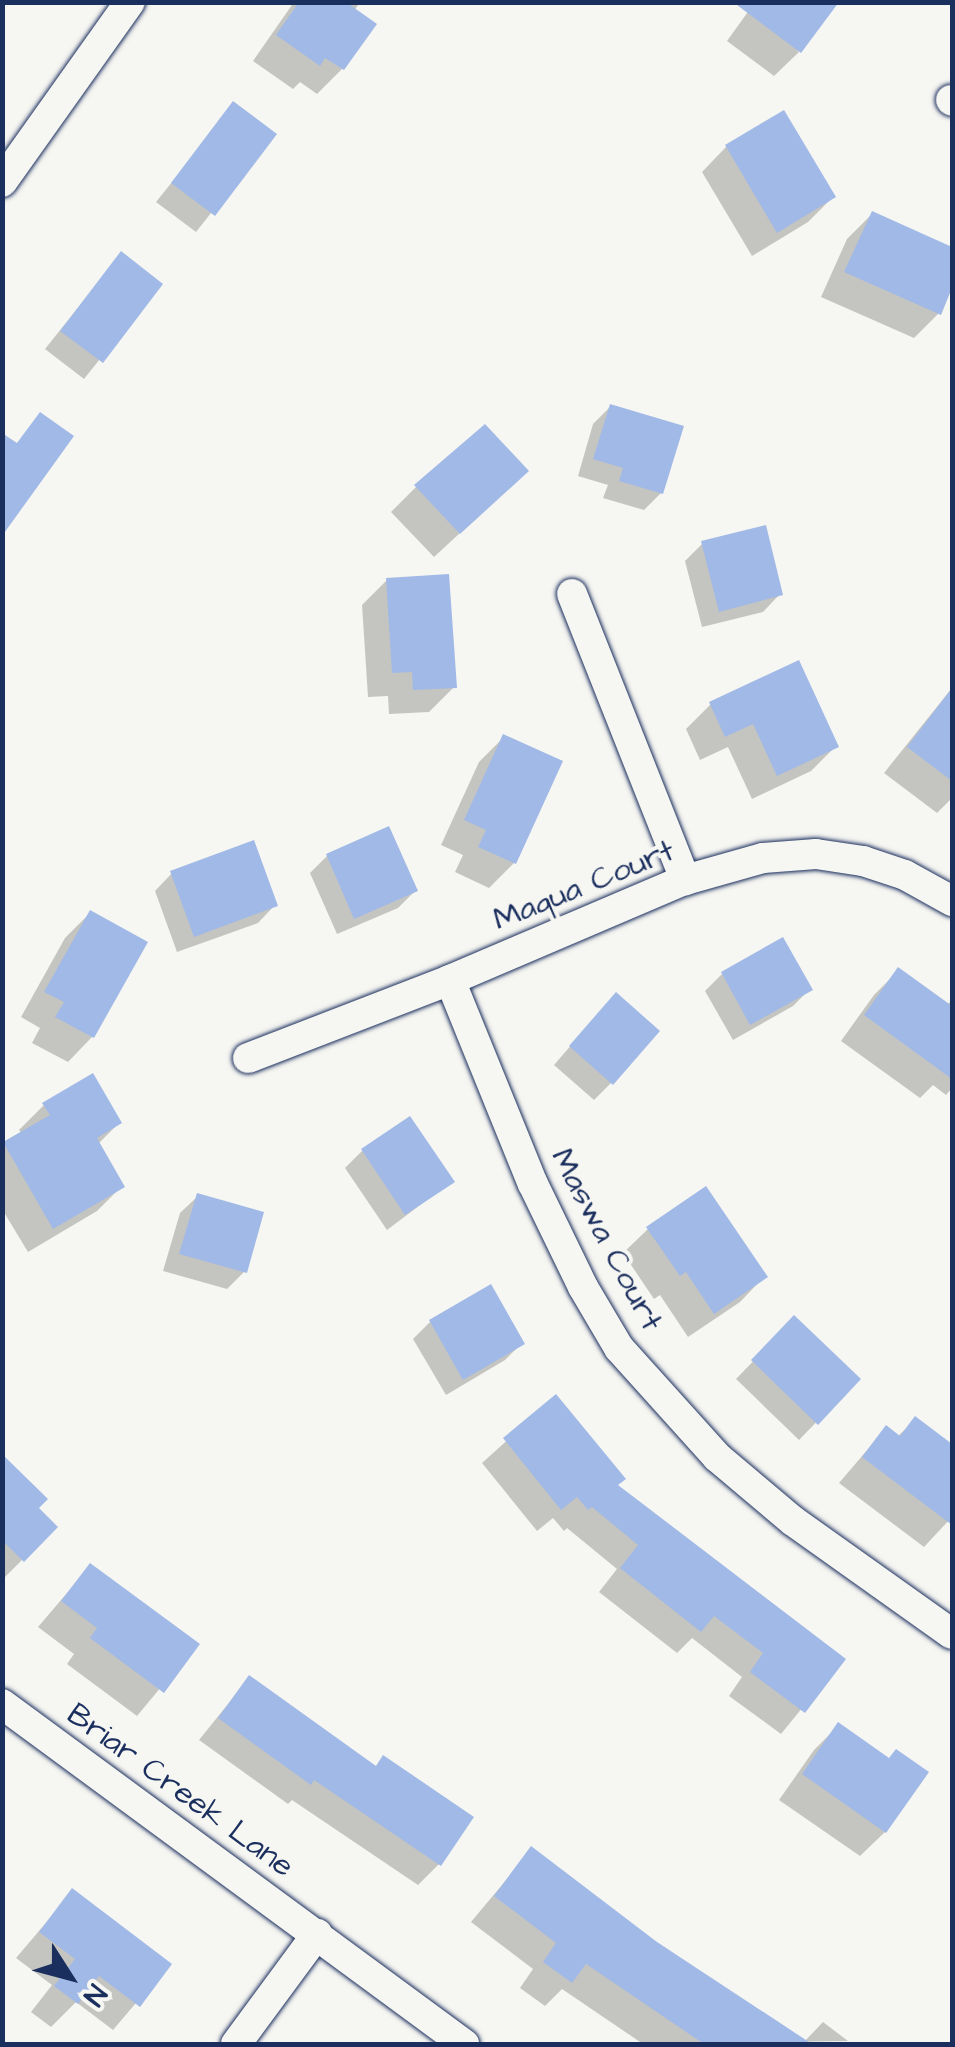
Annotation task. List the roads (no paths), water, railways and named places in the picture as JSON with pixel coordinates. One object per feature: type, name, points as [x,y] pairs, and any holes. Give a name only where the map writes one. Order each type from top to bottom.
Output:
[{"type":"street","points":[[2,182],[130,2]]},
{"type":"street","points":[[572,594],[685,880]]},
{"type":"street","name":"Maqua Court","points":[[248,1058],[450,980],[685,880],[762,858],[816,854],[905,874],[952,902]]},
{"type":"street","name":"Maswa Court","points":[[450,980],[534,1184],[583,1287],[619,1348],[716,1457],[793,1520],[952,1634]]},
{"type":"street","name":"Briar Creek Lane","points":[[2,1704],[464,2044]]},
{"type":"street","points":[[236,2044],[317,1934]]}]
